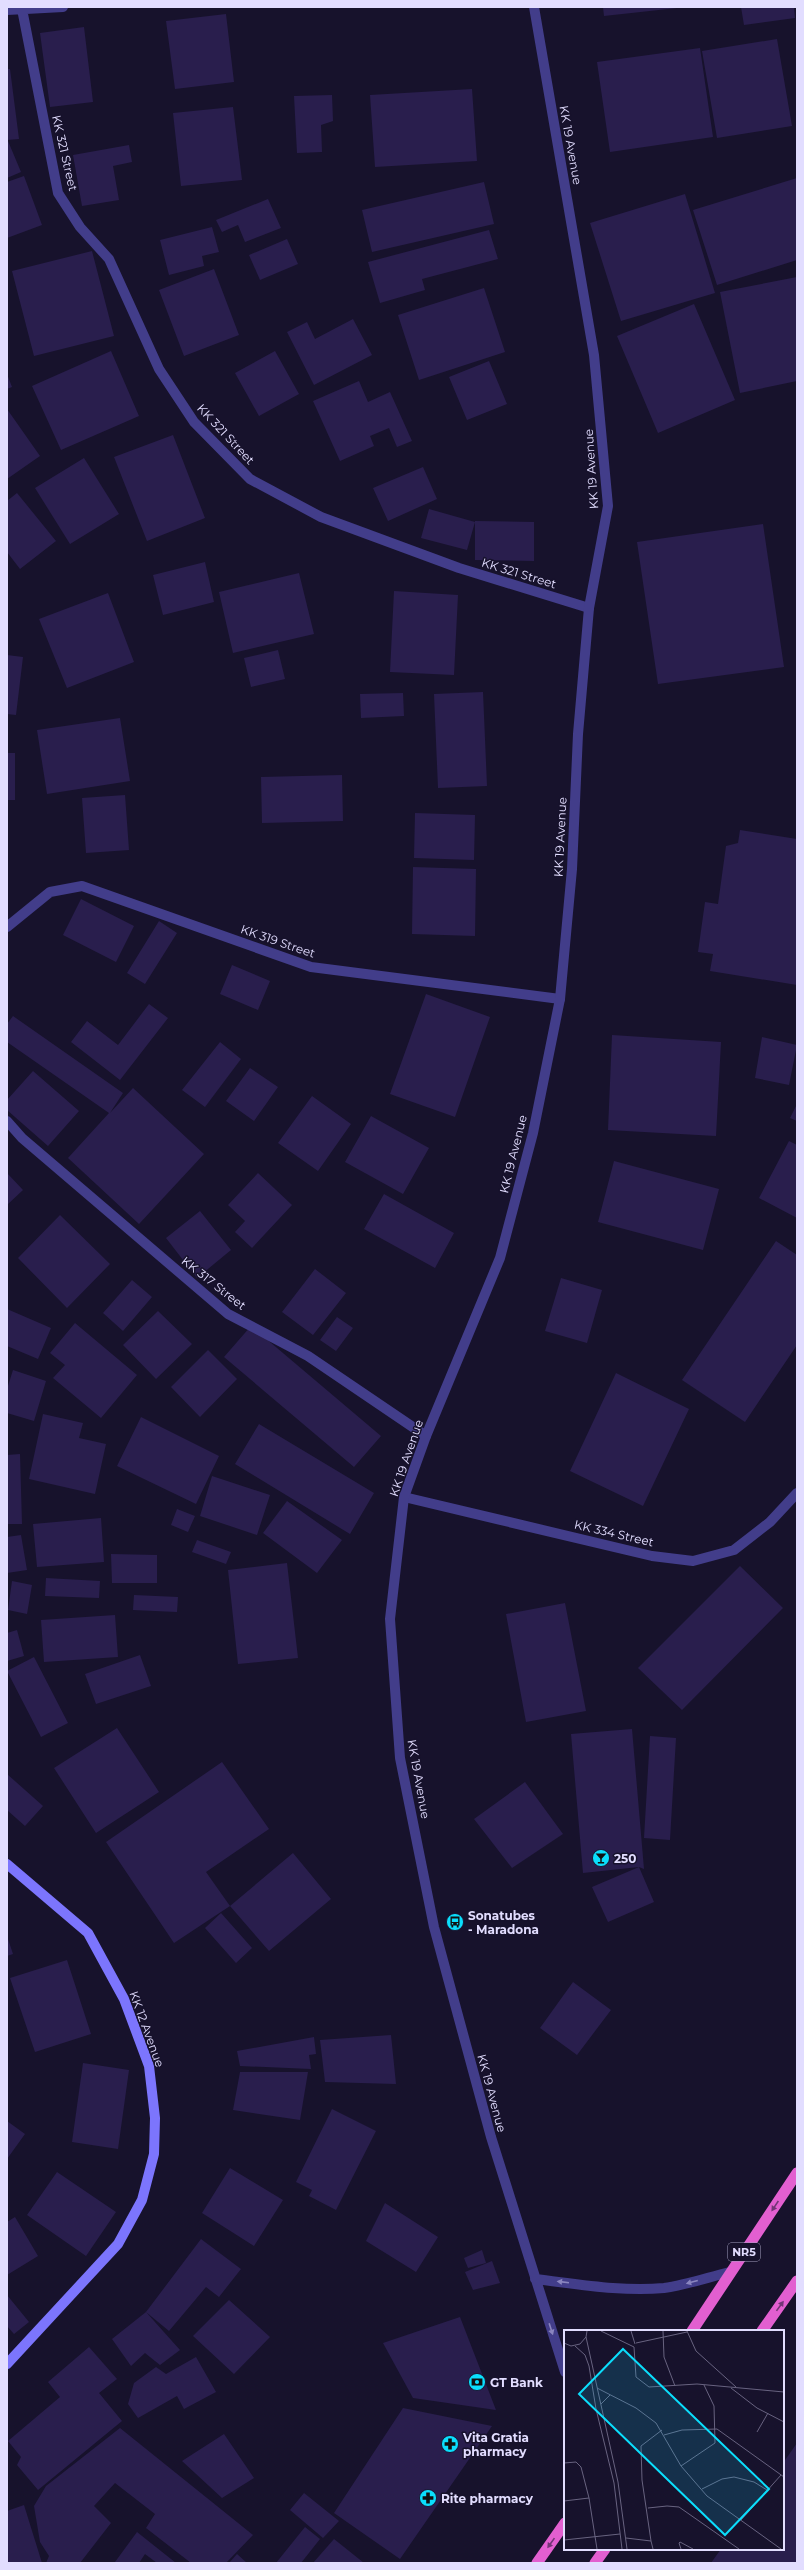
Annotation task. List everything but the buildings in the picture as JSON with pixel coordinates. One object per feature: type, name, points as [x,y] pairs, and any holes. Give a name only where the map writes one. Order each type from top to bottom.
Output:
[{"type":"highway","name":"NR5","points":[[693,2330],[797,2174]]},
{"type":"highway","points":[[763,2330],[797,2281]]},
{"type":"highway","points":[[537,2563],[564,2524]]},
{"type":"highway","points":[[594,2563],[604,2550]]},
{"type":"main road","name":"KK 12 Avenue","points":[[7,1864],[88,1933],[124,1999],[149,2066],[155,2118],[154,2154],[142,2200],[118,2244],[7,2364]]},
{"type":"street","points":[[7,10],[63,7]]},
{"type":"street","name":"KK 19 Avenue","points":[[534,7],[594,355],[608,506],[589,608],[578,734],[572,869],[560,999],[533,1133],[500,1258],[426,1436],[404,1497],[390,1619],[400,1758],[434,1927],[491,2137],[564,2369]]},
{"type":"street","name":"KK 321 Street","points":[[22,10],[58,193],[80,227],[109,259],[159,369],[194,422],[250,479],[321,517],[459,568],[589,608]]},
{"type":"street","name":"KK 319 Street","points":[[7,927],[50,892],[82,886],[311,967],[560,999]]},
{"type":"street","name":"KK 317 Street","points":[[7,1120],[28,1143],[228,1314],[308,1356],[426,1436]]},
{"type":"street","name":"KK 334 Street","points":[[404,1497],[652,1556],[693,1561],[734,1550],[770,1522],[797,1493]]},
{"type":"street","points":[[535,2279],[615,2288],[648,2289],[682,2284],[730,2272]]},
{"type":"place","name":"250","points":[[601,1858]]},
{"type":"place","name":"Sonatubes - Maradona","points":[[455,1922]]},
{"type":"place","name":"GT Bank","points":[[477,2382]]},
{"type":"place","name":"Vita Gratia pharmacy","points":[[450,2444]]},
{"type":"place","name":"Rite pharmacy","points":[[428,2498]]}]
